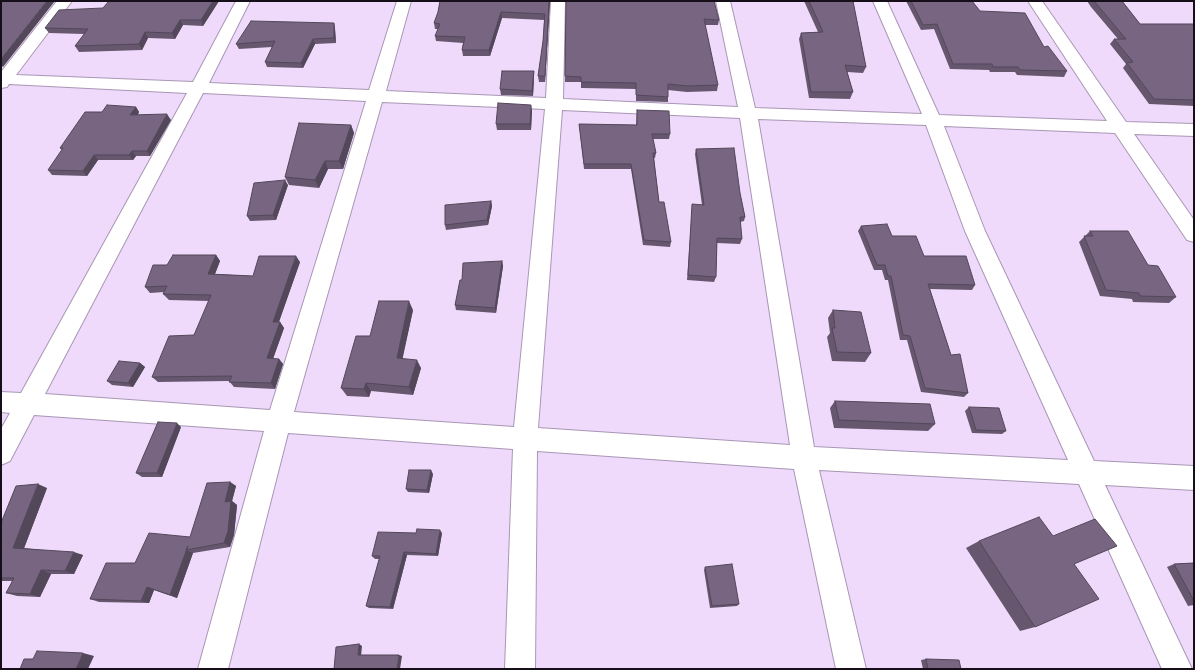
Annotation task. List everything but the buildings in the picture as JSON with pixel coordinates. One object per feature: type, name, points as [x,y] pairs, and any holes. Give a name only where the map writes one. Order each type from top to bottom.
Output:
[{"type":"street","points":[[2,80],[65,1]]},
{"type":"street","points":[[1,453],[198,88],[243,1]]},
{"type":"street","points":[[212,669],[279,421],[404,1]]},
{"type":"street","points":[[520,669],[525,438],[554,104],[558,1]]},
{"type":"street","points":[[724,1],[748,113],[804,458],[851,669]]},
{"type":"street","points":[[880,1],[933,120],[975,231],[1088,472],[1176,669]]},
{"type":"street","points":[[1035,1],[1194,235]]},
{"type":"street","points":[[2,80],[748,113],[1194,130]]},
{"type":"street","points":[[1,402],[804,458],[1194,478]]}]
